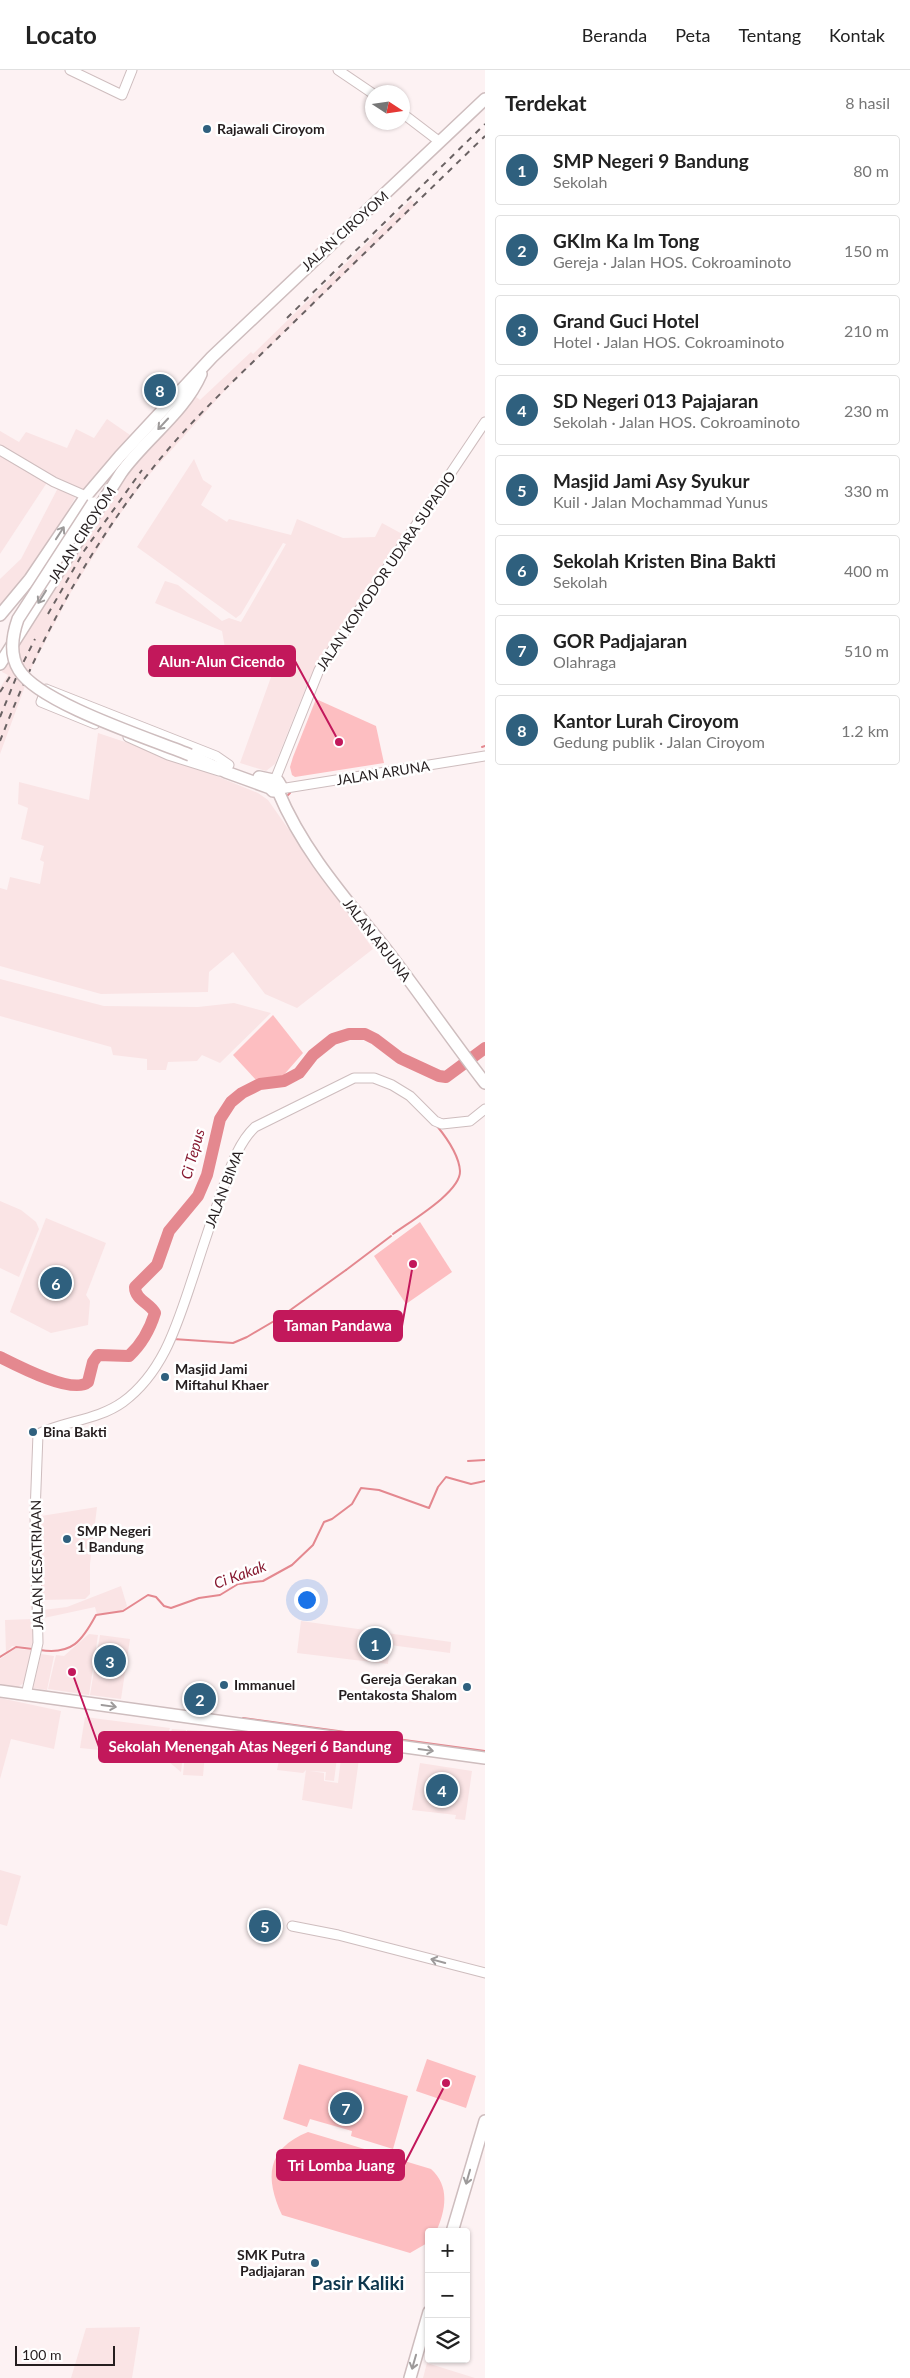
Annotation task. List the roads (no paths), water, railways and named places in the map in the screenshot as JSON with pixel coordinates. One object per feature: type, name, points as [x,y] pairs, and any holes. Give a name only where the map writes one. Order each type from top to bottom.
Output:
[{"type":"main road","name":"JALAN CIROYOM","points":[[0,615],[30,579],[89,500],[187,391],[206,364],[485,100]]},
{"type":"main road","name":"JALAN CIROYOM","points":[[0,664],[132,450]]},
{"type":"main road","points":[[132,450],[115,473],[89,500],[18,619],[12,638],[15,661],[26,679],[50,697],[190,755],[275,786]]},
{"type":"main road","name":"JALAN ARJUNA","points":[[275,786],[295,828],[325,875],[391,957],[485,1083]]},
{"type":"main road","points":[[0,1691],[485,1758]]},
{"type":"main road","points":[[453,2228],[485,2120]]},
{"type":"main road","points":[[410,2378],[427,2318]]},
{"type":"street","points":[[70,70],[122,95],[132,70]]},
{"type":"street","points":[[338,70],[365,87]]},
{"type":"street","points":[[410,119],[440,142]]},
{"type":"street","name":"JALAN KOMODOR UDARA SUPADIO","points":[[275,786],[319,670],[485,422]]},
{"type":"street","points":[[0,450],[89,500]]},
{"type":"street","points":[[46,689],[216,756],[227,769],[209,770],[41,702],[46,689]]},
{"type":"street","name":"JALAN ARUNA","points":[[275,786],[485,756]]},
{"type":"street","name":"JALAN BIMA","points":[[38,1434],[88,1418],[120,1404],[133,1394],[155,1367],[171,1341],[226,1180],[242,1143],[255,1127],[354,1078],[364,1076],[392,1085],[410,1096],[435,1121],[442,1124],[470,1121],[485,1109]]},
{"type":"street","name":"JALAN KESATRIAAN","points":[[26,1695],[38,1647],[35,1514],[38,1434]]},
{"type":"street","points":[[292,1926],[338,1935],[485,1973]]},
{"type":"waterway","points":[[285,798],[290,793]]},
{"type":"waterway","name":"Ci Tepus","points":[[0,1357],[58,1382],[81,1385],[88,1382],[93,1362],[98,1355],[129,1356],[134,1351],[145,1336],[155,1313],[137,1295],[135,1287],[157,1265],[169,1231],[198,1196],[207,1175],[220,1119],[231,1102],[242,1093],[260,1084],[284,1081],[299,1073],[313,1055],[333,1039],[349,1034],[365,1034],[375,1039],[400,1058],[439,1076],[446,1077],[485,1048]]},
{"type":"waterway","points":[[393,1234],[433,1206],[452,1188],[458,1179],[460,1171],[455,1153],[437,1126]]},
{"type":"waterway","points":[[346,1270],[391,1236]]},
{"type":"waterway","points":[[282,1316],[346,1270]]},
{"type":"waterway","points":[[173,1339],[233,1343],[281,1317]]},
{"type":"waterway","points":[[468,1461],[485,1460]]},
{"type":"waterway","name":"Ci Kakak","points":[[40,1650],[51,1651],[68,1648],[81,1639],[96,1615],[123,1611],[148,1595],[156,1597],[164,1606],[171,1608],[199,1598],[220,1595],[238,1584],[263,1581],[292,1565],[313,1545],[324,1522],[332,1519],[352,1504],[361,1488],[379,1490],[429,1508],[438,1487],[446,1477],[471,1484],[485,1481]]},
{"type":"waterway","name":"Ci Kakak","points":[[0,1657],[16,1647],[33,1649]]},
{"type":"waterway","points":[[243,1718],[485,1751]]},
{"type":"railway","points":[[287,318],[485,124]]},
{"type":"railway","points":[[0,741],[30,670],[64,602],[103,537],[148,474],[214,400],[485,136]]},
{"type":"railway","points":[[48,614],[84,551],[142,470]]},
{"type":"railway","points":[[0,717],[18,673],[35,639]]},
{"type":"railway","points":[[0,692],[13,672]]},
{"type":"place","name":"Rajawali Ciroyom","points":[[207,129]]},
{"type":"place","name":"Kantor Lurah Ciroyom","points":[[160,390]]},
{"type":"place","name":"Alun-Alun Cicendo","points":[[339,742]]},
{"type":"place","name":"Taman Pandawa","points":[[413,1264]]},
{"type":"place","name":"Sekolah Kristen Bina Bakti","points":[[56,1283]]},
{"type":"place","name":"Masjid Jami Miftahul Khaer","points":[[165,1377]]},
{"type":"place","name":"Bina Bakti","points":[[33,1432]]},
{"type":"place","name":"SMP Negeri 1 Bandung","points":[[67,1539]]},
{"type":"place","name":"SMP Negeri 9 Bandung","points":[[375,1644]]},
{"type":"place","name":"Grand Guci Hotel","points":[[110,1661]]},
{"type":"place","name":"Sekolah Menengah Atas Negeri 6 Bandung","points":[[72,1672]]},
{"type":"place","name":"Immanuel","points":[[224,1685]]},
{"type":"place","name":"Gereja Gerakan Pentakosta Shalom","points":[[467,1687]]},
{"type":"place","name":"GKIm Ka Im Tong","points":[[200,1699]]},
{"type":"place","name":"SD Negeri 013 Pajajaran","points":[[442,1790]]},
{"type":"place","name":"Masjid Jami Asy Syukur","points":[[265,1926]]},
{"type":"place","name":"Tri Lomba Juang","points":[[446,2083]]},
{"type":"place","name":"GOR Padjajaran","points":[[346,2108]]},
{"type":"place","name":"SMK Putra Padjajaran","points":[[315,2263]]},
{"type":"district","name":"Pasir Kaliki","points":[[358,2283]]}]
